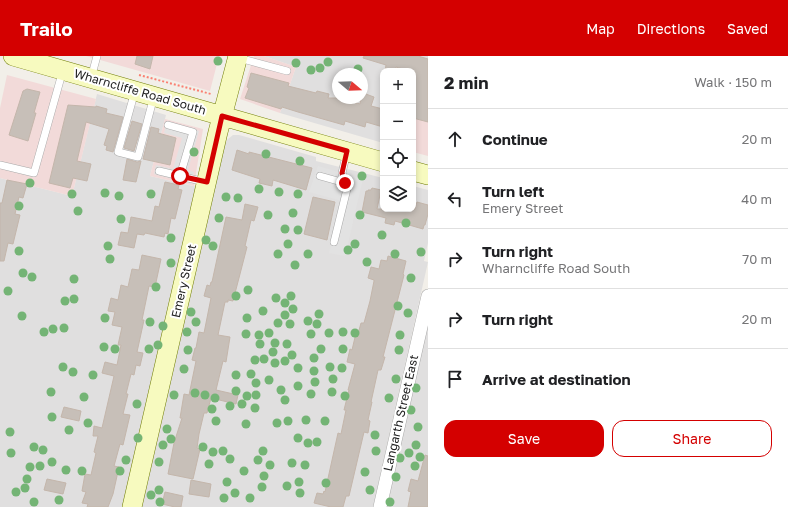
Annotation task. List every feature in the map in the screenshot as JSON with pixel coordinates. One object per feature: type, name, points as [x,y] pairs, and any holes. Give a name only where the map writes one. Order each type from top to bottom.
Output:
[{"type":"street","name":"Wharncliffe Road South","points":[[13,56],[91,78],[135,82],[154,96],[380,161]]},
{"type":"street","name":"Emery Street","points":[[132,507],[222,116],[237,57]]},
{"type":"street","points":[[416,172],[428,175]]},
{"type":"street","name":"Langarth Street East","points":[[380,507],[428,296]]},
{"type":"lane","points":[[91,78],[97,56]]},
{"type":"lane","points":[[237,57],[287,71]]},
{"type":"lane","points":[[0,165],[34,172],[63,70]]},
{"type":"lane","points":[[135,82],[118,152],[138,157],[154,96]]},
{"type":"lane","points":[[168,125],[193,132],[180,176]]},
{"type":"lane","points":[[334,242],[347,190],[342,173],[347,151]]},
{"type":"lane","points":[[159,171],[207,182]]},
{"type":"lane","points":[[320,176],[345,183]]},
{"type":"path","points":[[135,82],[211,94]]},
{"type":"shaded area","points":[[86,56],[219,56],[210,91]]},
{"type":"shaded area","points":[[254,56],[264,56],[296,67],[280,113],[240,99]]},
{"type":"shaded area","points":[[264,56],[428,56],[428,103],[416,77],[416,68],[380,68],[380,142],[280,113],[296,67]]},
{"type":"shaded area","points":[[7,75],[96,99],[72,196],[0,178],[0,108]]},
{"type":"shaded area","points":[[97,94],[166,115],[150,176],[197,187],[124,507],[0,507],[0,178],[72,196]]},
{"type":"shaded area","points":[[416,100],[428,103],[428,156],[416,153]]},
{"type":"shaded area","points":[[165,119],[203,129],[194,186],[150,176]]},
{"type":"shaded area","points":[[167,122],[199,131],[188,170],[194,172],[191,184],[154,174],[156,165],[173,169],[182,138],[164,133]]},
{"type":"shaded area","points":[[233,135],[239,135],[316,157],[316,161],[380,177],[380,212],[416,212],[416,187],[428,190],[428,243],[424,261],[428,262],[373,507],[140,507],[224,145]]},
{"type":"shaded area","points":[[318,166],[363,179],[345,256],[329,253],[342,201],[309,192]]},
{"type":"shaded area","points":[[428,322],[428,507],[387,507]]},
{"type":"building","points":[[137,56],[153,56],[150,69],[135,64]]},
{"type":"building","points":[[364,56],[418,56],[428,59],[428,122],[416,119],[416,68],[386,68],[386,65],[363,58]]},
{"type":"building","points":[[251,73],[289,83],[288,86],[316,93],[317,91],[329,94],[328,98],[332,98],[332,104],[368,104],[368,95],[374,97],[371,106],[380,108],[380,126],[366,122],[365,127],[345,121],[344,125],[282,107],[281,109],[245,98],[249,88],[247,87]]},
{"type":"building","points":[[27,89],[40,92],[28,141],[9,135],[23,91]]},
{"type":"building","points":[[68,105],[96,106],[107,109],[106,113],[123,117],[113,152],[106,150],[107,146],[104,145],[109,129],[86,122],[77,161],[91,164],[87,181],[73,178],[70,188],[49,183]]},
{"type":"building","points":[[132,121],[142,124],[134,151],[124,148]]},
{"type":"building","points":[[151,127],[159,129],[158,133],[176,138],[170,165],[143,159]]},
{"type":"building","points":[[237,150],[312,168],[306,190],[273,180],[272,186],[259,183],[260,179],[232,170]]},
{"type":"building","points":[[127,159],[137,162],[141,161],[136,182],[123,180]]},
{"type":"building","points":[[7,180],[27,184],[23,198],[19,197],[15,214],[20,215],[13,244],[8,243],[4,261],[0,261],[0,203],[2,203]]},
{"type":"building","points":[[165,182],[179,185],[178,189],[182,190],[175,219],[171,218],[168,234],[165,233],[164,237],[145,233],[144,235],[137,234],[134,248],[118,245],[121,232],[128,233],[131,217],[152,221],[155,206],[159,207]]},
{"type":"building","points":[[372,188],[380,190],[377,209],[380,209],[380,212],[416,212],[417,202],[428,205],[428,214],[423,229],[395,221],[394,225],[385,223],[386,218],[362,212],[366,191],[371,190]]},
{"type":"building","points":[[313,197],[335,202],[327,240],[304,234]]},
{"type":"building","points":[[245,204],[258,207],[254,221],[251,220],[245,246],[247,247],[233,301],[228,300],[228,302],[225,302],[218,335],[230,337],[226,362],[223,361],[216,390],[238,395],[236,404],[211,398],[207,413],[204,413],[199,434],[197,448],[200,449],[193,479],[168,474],[174,443],[182,418],[180,418],[184,394],[189,395],[196,361],[192,360],[199,332],[204,333],[211,298],[204,296],[207,285],[210,286],[212,282],[226,217],[242,220]]},
{"type":"building","points":[[142,255],[161,259],[155,287],[149,286],[142,320],[144,320],[137,352],[143,353],[140,366],[136,365],[134,375],[131,374],[126,394],[128,394],[123,414],[130,415],[123,445],[120,444],[114,466],[119,467],[113,494],[108,507],[87,507],[88,504],[82,503],[86,492],[82,491],[85,474],[91,475],[96,453],[94,452],[98,436],[93,436],[94,426],[102,428],[114,376],[102,373],[105,362],[117,365],[121,345],[118,345],[122,327],[112,325],[115,312],[108,311],[111,298],[118,300],[121,285],[128,287],[132,269],[139,270]]},
{"type":"building","points":[[388,256],[406,261],[404,275],[383,357],[385,357],[381,370],[378,370],[368,420],[370,421],[368,433],[364,432],[349,496],[346,496],[343,507],[331,507],[314,503],[317,493],[323,494],[324,491],[325,492],[338,433],[341,434],[348,390],[355,364],[347,362],[350,349],[352,350],[356,333],[358,334],[361,323],[364,323],[370,301],[374,281],[368,278],[371,267],[379,269],[381,260],[387,261]]},
{"type":"building","points":[[64,407],[81,411],[79,421],[61,417]]},
{"type":"building","points":[[425,455],[428,456],[428,507],[408,507],[411,492],[408,491],[411,479],[418,481]]},
{"type":"building","points":[[47,479],[66,483],[63,494],[44,490]]},
{"type":"building","points":[[191,480],[211,484],[209,497],[189,494]]},
{"type":"building","points":[[165,492],[183,496],[181,507],[162,504]]},
{"type":"route","points":[[180,176],[207,182],[222,116],[347,151],[342,173],[345,183]]}]
